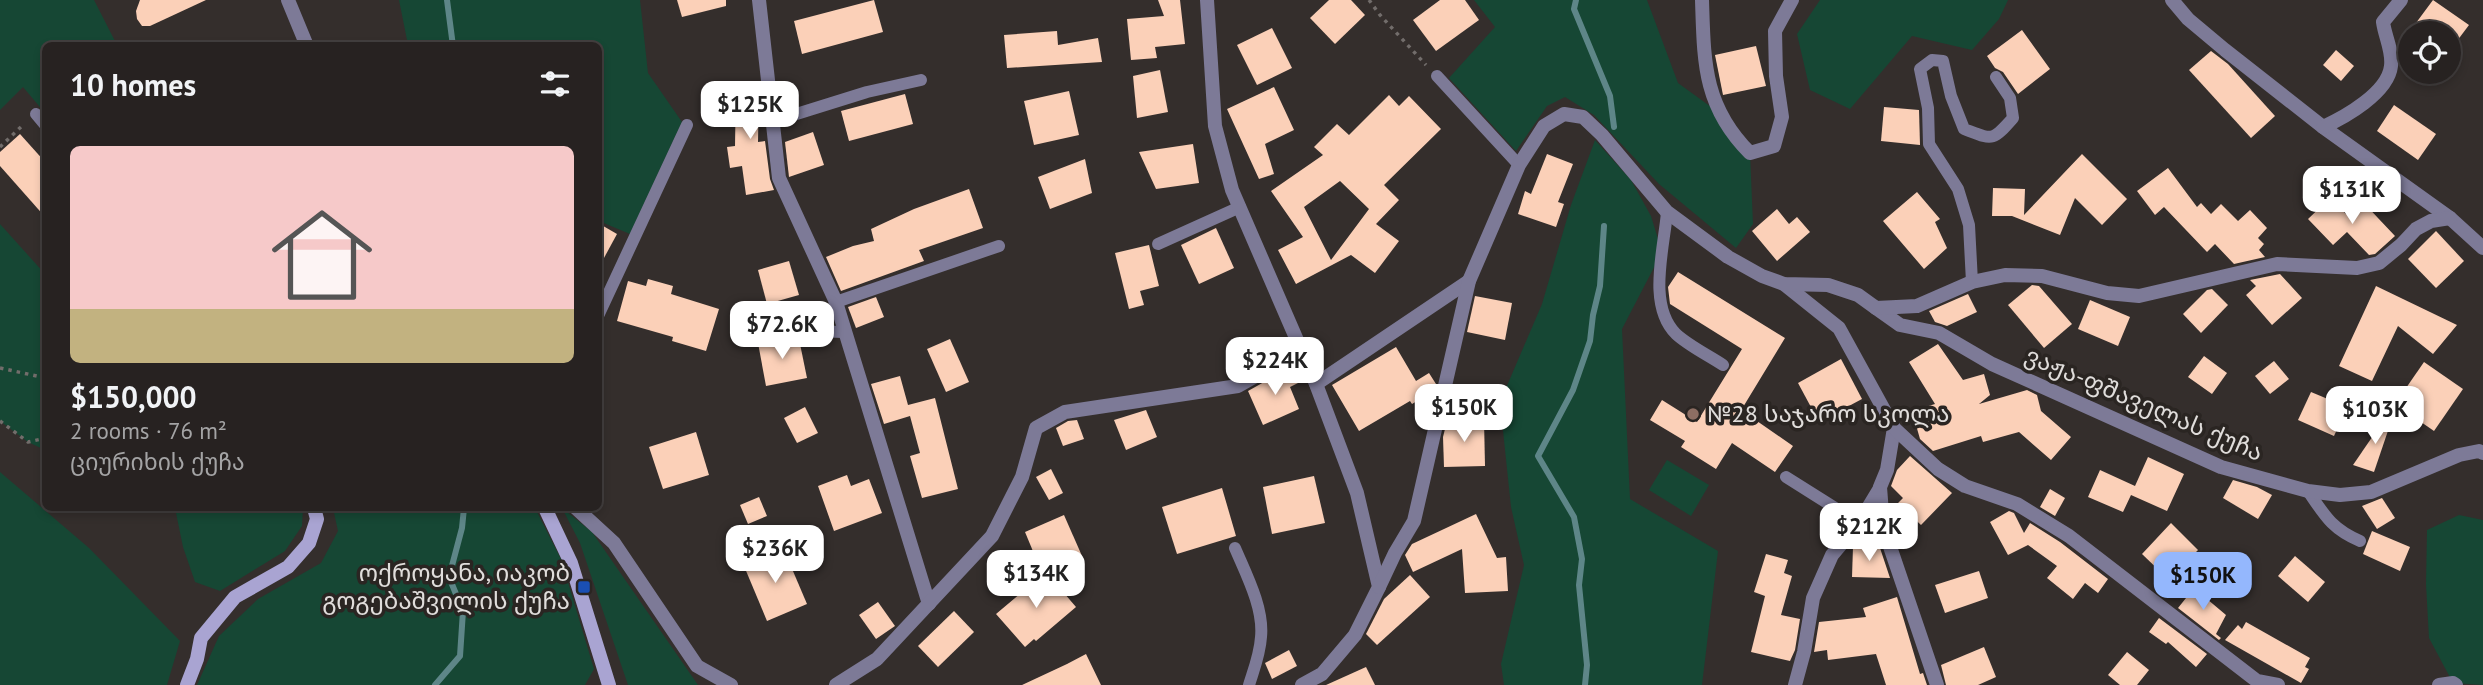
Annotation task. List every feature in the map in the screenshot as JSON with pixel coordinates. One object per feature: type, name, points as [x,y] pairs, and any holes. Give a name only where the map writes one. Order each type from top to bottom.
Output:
[{"type":"main road","points":[[187,685],[197,659],[201,638],[235,597],[288,567],[309,542],[317,519],[315,511]]},
{"type":"main road","points":[[546,511],[571,563],[609,685]]},
{"type":"street","points":[[288,0],[305,42]]},
{"type":"street","points":[[759,0],[779,178],[836,302],[929,604]]},
{"type":"street","points":[[1207,0],[1215,126],[1232,190],[1301,349],[1357,494],[1378,587]]},
{"type":"street","points":[[1702,0],[1705,66],[1718,112],[1735,138],[1750,152],[1774,146],[1783,117],[1776,76],[1774,31],[1792,0]]},
{"type":"street","points":[[2172,0],[2188,19],[2323,128],[2450,218],[2483,248]]},
{"type":"street","points":[[2323,128],[2346,117],[2387,80],[2391,56],[2383,22],[2401,0]]},
{"type":"street","points":[[1302,685],[1322,674],[1355,635],[1395,553],[1415,521],[1469,281],[1520,165],[1544,126],[1564,114],[1583,117],[1602,135],[1667,212],[1728,257],[1762,276],[1784,284],[1839,328],[1894,428],[1938,468],[1965,486],[2017,504],[2069,536],[2257,681],[2278,685]]},
{"type":"street","points":[[1876,308],[1917,306],[1972,282],[2005,275],[2042,276],[2107,293],[2139,296],[2277,264],[2357,268],[2379,263],[2416,229],[2431,221],[2450,218]]},
{"type":"street","points":[[1315,384],[1469,281]]},
{"type":"street","name":"ვაჟა-ფშაველას ქუჩა","points":[[1784,284],[1828,285],[1858,295],[1900,325],[1939,333],[1992,364],[2221,467],[2308,491],[2340,495],[2371,492],[2459,455],[2479,451],[2483,453]]},
{"type":"street","points":[[836,685],[877,659],[992,536],[1021,477],[1036,428],[1065,412],[1238,386],[1301,349]]},
{"type":"street","points":[[1795,685],[1814,598],[1832,555],[1859,523],[1880,487],[1887,470],[1894,428]]},
{"type":"street","points":[[1880,487],[1883,526],[1937,685]]},
{"type":"street","points":[[579,511],[614,543],[697,666],[728,684]]},
{"type":"street","points":[[2438,685],[2456,685]]},
{"type":"lane","points":[[1972,282],[1969,225],[1958,189],[1929,144],[1928,108],[1920,69],[1932,60],[1943,61],[1951,96],[1964,130],[1987,138],[1997,136],[2013,118],[2010,98],[1996,77]]},
{"type":"lane","points":[[1437,76],[1520,165]]},
{"type":"lane","points":[[774,121],[867,92],[921,80]]},
{"type":"lane","points":[[36,114],[42,121]]},
{"type":"lane","points":[[602,307],[687,125]]},
{"type":"lane","points":[[1158,244],[1240,207]]},
{"type":"lane","points":[[1667,212],[1658,299],[1664,320],[1678,335],[1723,365]]},
{"type":"lane","points":[[836,302],[999,246]]},
{"type":"lane","points":[[747,329],[844,332]]},
{"type":"lane","points":[[1786,477],[1859,523]]},
{"type":"lane","points":[[2308,491],[2324,516],[2341,533],[2360,541]]},
{"type":"lane","points":[[1235,548],[1251,584],[1262,634],[1249,685]]},
{"type":"path","points":[[1369,0],[1437,76]]},
{"type":"path","points":[[0,146],[36,114]]},
{"type":"path","points":[[0,368],[42,377]]},
{"type":"path","points":[[0,421],[28,442],[42,439]]},
{"type":"green space","points":[[0,0],[94,0],[115,42],[42,42],[42,109],[23,87],[0,110]]},
{"type":"green space","points":[[399,0],[640,0],[648,73],[682,122],[630,234],[602,222],[602,42],[407,42]]},
{"type":"green space","points":[[1474,0],[1647,0],[1678,83],[1718,112],[1750,153],[1753,224],[1736,248],[1659,184],[1594,115],[1565,97],[1547,106],[1516,151],[1449,78],[1495,27]]},
{"type":"green space","points":[[1820,0],[2008,0],[1999,19],[1972,50],[1912,36],[1850,109],[1810,90],[1797,34]]},
{"type":"green space","points":[[1595,140],[1631,180],[1651,216],[1662,252],[1622,329],[1630,499],[1718,551],[1702,685],[1504,685],[1501,664],[1524,565],[1511,507],[1500,402],[1542,304],[1571,205]]},
{"type":"green space","points":[[0,224],[42,271],[42,449],[28,442],[0,421]]},
{"type":"green space","points":[[1667,460],[1709,485],[1691,516],[1649,490]]},
{"type":"green space","points":[[0,472],[42,508],[42,511],[46,511],[89,548],[180,641],[167,685],[0,685]]},
{"type":"green space","points":[[176,511],[303,511],[302,526],[285,551],[220,591],[195,582],[183,547]]},
{"type":"green space","points":[[334,511],[537,511],[561,559],[594,669],[585,685],[197,685],[219,636],[258,599],[321,563],[338,531]]},
{"type":"green space","points":[[564,511],[592,532],[698,685],[628,685],[580,543]]},
{"type":"green space","points":[[2459,515],[2483,520],[2483,685],[2453,683],[2429,638],[2427,530]]},
{"type":"building","points":[[140,0],[206,0],[150,26],[142,26],[136,11]]},
{"type":"building","points":[[677,0],[726,0],[726,6],[682,17]]},
{"type":"building","points":[[874,0],[883,32],[802,54],[794,21]]},
{"type":"building","points":[[1158,0],[1180,0],[1185,44],[1155,47],[1157,58],[1131,60],[1127,19],[1164,16]]},
{"type":"building","points":[[1329,0],[1351,0],[1365,15],[1335,44],[1310,18]]},
{"type":"building","points":[[1440,0],[1465,0],[1479,20],[1436,51],[1413,20]]},
{"type":"building","points":[[2433,0],[2469,25],[2461,36],[2461,21],[2417,21]]},
{"type":"building","points":[[1272,28],[1292,68],[1257,85],[1237,45]]},
{"type":"building","points":[[2022,30],[2050,69],[2018,94],[2003,72],[1995,68],[1987,56]]},
{"type":"building","points":[[1057,31],[1058,45],[1098,38],[1102,62],[1007,68],[1004,35]]},
{"type":"building","points":[[1756,46],[1766,86],[1723,95],[1715,55]]},
{"type":"building","points":[[2336,50],[2354,66],[2341,81],[2323,65]]},
{"type":"building","points":[[2211,51],[2228,64],[2275,116],[2251,138],[2189,70]]},
{"type":"building","points":[[1160,70],[1168,112],[1137,118],[1133,76]]},
{"type":"building","points":[[736,83],[759,83],[758,142],[765,141],[774,190],[746,195],[742,166],[730,168],[727,147],[735,146]]},
{"type":"building","points":[[1274,87],[1294,130],[1265,144],[1274,174],[1259,179],[1227,109]]},
{"type":"building","points":[[1069,91],[1079,135],[1034,145],[1024,101]]},
{"type":"building","points":[[905,94],[913,124],[849,141],[841,111]]},
{"type":"building","points":[[1389,95],[1399,106],[1409,96],[1441,129],[1384,185],[1399,200],[1376,224],[1399,241],[1375,273],[1351,255],[1296,284],[1278,250],[1303,237],[1271,191],[1323,155],[1314,147],[1337,124],[1349,135]],"holes":[[[1340,181],[1369,209],[1331,260],[1304,207]]]},
{"type":"building","points":[[2394,105],[2436,134],[2418,160],[2377,131]]},
{"type":"building","points":[[1884,107],[1919,110],[1920,145],[1881,141]]},
{"type":"building","points":[[813,132],[824,165],[789,177],[785,142]]},
{"type":"building","points":[[20,134],[42,159],[42,213],[0,166],[0,152]]},
{"type":"building","points":[[1193,144],[1199,183],[1156,189],[1139,152]]},
{"type":"building","points":[[1547,154],[1573,164],[1558,202],[1564,204],[1556,227],[1518,214],[1525,191],[1531,194]]},
{"type":"building","points":[[2082,154],[2127,199],[2102,225],[2075,198],[2060,235],[2012,216],[1992,216],[1993,188],[2025,189],[2024,215]]},
{"type":"building","points":[[1085,159],[1092,193],[1050,209],[1038,177]]},
{"type":"building","points":[[2168,168],[2197,207],[2201,203],[2211,214],[2221,204],[2238,221],[2250,210],[2267,228],[2258,238],[2264,244],[2259,250],[2265,257],[2234,264],[2215,244],[2207,252],[2164,207],[2155,215],[2137,191]]},
{"type":"building","points":[[969,189],[983,228],[919,250],[924,261],[841,291],[826,257],[874,241],[871,229],[914,209]]},
{"type":"building","points":[[1917,192],[1940,219],[1935,222],[1947,248],[1924,269],[1883,221]]},
{"type":"building","points":[[2330,198],[2346,214],[2361,200],[2395,236],[2375,254],[2369,255],[2347,232],[2333,245],[2308,219]]},
{"type":"building","points":[[1777,209],[1789,224],[1797,217],[1810,232],[1777,261],[1752,231]]},
{"type":"building","points":[[602,225],[617,234],[602,262]]},
{"type":"building","points":[[1216,228],[1234,268],[1199,284],[1181,245]]},
{"type":"building","points":[[2436,231],[2464,261],[2436,288],[2408,259]]},
{"type":"building","points":[[1149,245],[1159,286],[1140,291],[1144,305],[1129,309],[1115,253]]},
{"type":"building","points":[[789,261],[799,295],[767,304],[758,270]]},
{"type":"building","points":[[1678,272],[1785,338],[1737,417],[1744,412],[1793,446],[1775,472],[1732,443],[1716,469],[1681,447],[1685,441],[1650,420],[1662,400],[1697,422],[1742,349],[1670,304],[1668,287]]},
{"type":"building","points":[[2280,274],[2302,298],[2272,325],[2246,295],[2256,286],[2250,280]]},
{"type":"building","points":[[648,279],[673,286],[671,294],[719,309],[706,351],[672,341],[673,337],[617,321],[628,281],[646,286]]},
{"type":"building","points":[[2032,285],[2039,286],[2072,324],[2044,348],[2008,305]]},
{"type":"building","points":[[2376,286],[2457,325],[2433,354],[2398,326],[2372,381],[2339,366]]},
{"type":"building","points":[[2212,289],[2228,305],[2201,333],[2183,314],[2207,290]]},
{"type":"building","points":[[1968,294],[1977,312],[1947,326],[1935,322],[1929,311]]},
{"type":"building","points":[[1475,296],[1512,303],[1505,340],[1467,332]]},
{"type":"building","points":[[876,297],[884,317],[856,328],[848,307]]},
{"type":"building","points":[[2090,300],[2130,317],[2118,346],[2078,329]]},
{"type":"building","points":[[799,339],[807,378],[766,386],[758,343]]},
{"type":"building","points":[[950,339],[969,382],[946,392],[927,349]]},
{"type":"building","points":[[1938,344],[1963,380],[1984,374],[1990,395],[1979,404],[2027,390],[2037,395],[2041,411],[2071,437],[2051,460],[2019,432],[1983,442],[1981,436],[1933,451],[1920,439],[1912,411],[1935,404],[1909,362]]},
{"type":"building","points":[[1396,347],[1416,381],[1429,373],[1436,384],[1434,391],[1412,404],[1410,401],[1359,431],[1332,385]]},
{"type":"building","points":[[2204,356],[2227,373],[2212,394],[2188,377]]},
{"type":"building","points":[[1841,359],[1862,399],[1819,422],[1798,383]]},
{"type":"building","points":[[2274,361],[2289,379],[2270,394],[2255,376]]},
{"type":"building","points":[[2424,362],[2463,389],[2434,431],[2395,404]]},
{"type":"building","points":[[1291,367],[1298,383],[1290,387],[1299,409],[1263,425],[1248,391]]},
{"type":"building","points":[[900,376],[908,405],[935,398],[958,489],[922,498],[910,456],[920,453],[910,416],[884,424],[871,384]]},
{"type":"building","points":[[2311,392],[2347,407],[2334,436],[2298,420]]},
{"type":"building","points":[[805,407],[818,433],[797,443],[784,418]]},
{"type":"building","points":[[1146,410],[1157,437],[1126,450],[1114,420]]},
{"type":"building","points":[[2390,411],[2394,413],[2374,472],[2353,465]]},
{"type":"building","points":[[1077,420],[1084,439],[1063,446],[1056,428],[1068,421]]},
{"type":"building","points":[[1484,420],[1485,466],[1444,467],[1443,437],[1447,421]]},
{"type":"building","points":[[696,432],[709,475],[663,489],[649,447]]},
{"type":"building","points":[[1910,456],[1952,493],[1921,525],[1898,503],[1903,498],[1891,486],[1897,470]]},
{"type":"building","points":[[2148,457],[2184,474],[2167,511],[2131,495],[2123,512],[2088,497],[2100,470],[2135,486]]},
{"type":"building","points":[[1051,469],[1063,493],[1049,500],[1036,477]]},
{"type":"building","points":[[847,475],[851,486],[869,479],[882,513],[834,531],[818,486]]},
{"type":"building","points":[[1314,476],[1325,523],[1272,534],[1263,487]]},
{"type":"building","points":[[2233,480],[2272,495],[2258,519],[2223,498]]},
{"type":"building","points":[[1222,488],[1236,536],[1177,554],[1162,507]]},
{"type":"building","points":[[2050,489],[2065,498],[2055,516],[2040,507]]},
{"type":"building","points":[[759,497],[767,516],[748,524],[740,505]]},
{"type":"building","points":[[2382,498],[2395,518],[2377,529],[2362,506]]},
{"type":"building","points":[[2009,511],[2014,513],[2024,533],[2030,523],[2108,579],[2098,593],[2085,583],[2073,599],[2047,578],[2057,566],[2028,545],[2008,555],[1990,522]]},
{"type":"building","points":[[1476,514],[1497,558],[1506,557],[1508,591],[1465,593],[1462,549],[1413,572],[1405,555],[1412,544]]},
{"type":"building","points":[[1064,515],[1082,556],[1042,573],[1025,532]]},
{"type":"building","points":[[2171,523],[2198,550],[2169,580],[2142,554]]},
{"type":"building","points":[[2372,531],[2410,547],[2400,571],[2363,554]]},
{"type":"building","points":[[1853,547],[1880,548],[1890,578],[1852,577]]},
{"type":"building","points":[[784,550],[807,604],[767,621],[744,566]]},
{"type":"building","points":[[1766,554],[1788,560],[1784,573],[1792,576],[1781,615],[1800,619],[1795,650],[1790,661],[1751,652],[1765,596],[1754,592]]},
{"type":"building","points":[[2295,556],[2325,582],[2308,602],[2278,576]]},
{"type":"building","points":[[1979,571],[1988,598],[1945,613],[1935,585]]},
{"type":"building","points":[[1046,572],[1076,607],[1025,647],[996,614]]},
{"type":"building","points":[[1410,575],[1430,597],[1377,645],[1366,634],[1384,599]]},
{"type":"building","points":[[2194,588],[2226,615],[2216,634],[2221,638],[2219,640],[2178,608]]},
{"type":"building","points":[[1897,597],[1920,674],[1923,673],[1927,685],[1886,685],[1876,654],[1828,660],[1827,650],[1814,652],[1819,622],[1866,617],[1863,608]]},
{"type":"building","points":[[878,602],[895,626],[876,639],[859,615]]},
{"type":"building","points":[[954,611],[974,632],[938,667],[918,646]]},
{"type":"building","points":[[2159,618],[2207,654],[2196,667],[2168,642],[2166,644],[2149,632]]},
{"type":"building","points":[[2246,622],[2310,658],[2305,667],[2309,669],[2301,683],[2225,640],[2238,625],[2242,629]]},
{"type":"building","points":[[1984,647],[1996,677],[1978,685],[1946,685],[1941,665]]},
{"type":"building","points":[[1289,650],[1297,666],[1272,679],[1265,663]]},
{"type":"building","points":[[2127,652],[2149,670],[2137,685],[2120,685],[2108,675]]},
{"type":"building","points":[[1086,654],[1101,685],[1022,685],[1067,664]]},
{"type":"building","points":[[1366,667],[1375,685],[1326,685]]},
{"type":"waterway","points":[[447,0],[452,42]]},
{"type":"waterway","points":[[1576,0],[1574,9],[1610,96],[1614,127]]},
{"type":"waterway","points":[[1585,685],[1587,665],[1579,585],[1582,559],[1574,517],[1538,456],[1573,390],[1590,341],[1600,286],[1604,226]]},
{"type":"waterway","points":[[435,685],[460,656],[463,611],[449,577],[464,511]]},
{"type":"place","name":"№28 საჯარო სკოლა","points":[[1693,414]]},
{"type":"place","name":"ოქროყანა, იაკობ გოგებაშვილის ქუჩა","points":[[584,587]]}]
